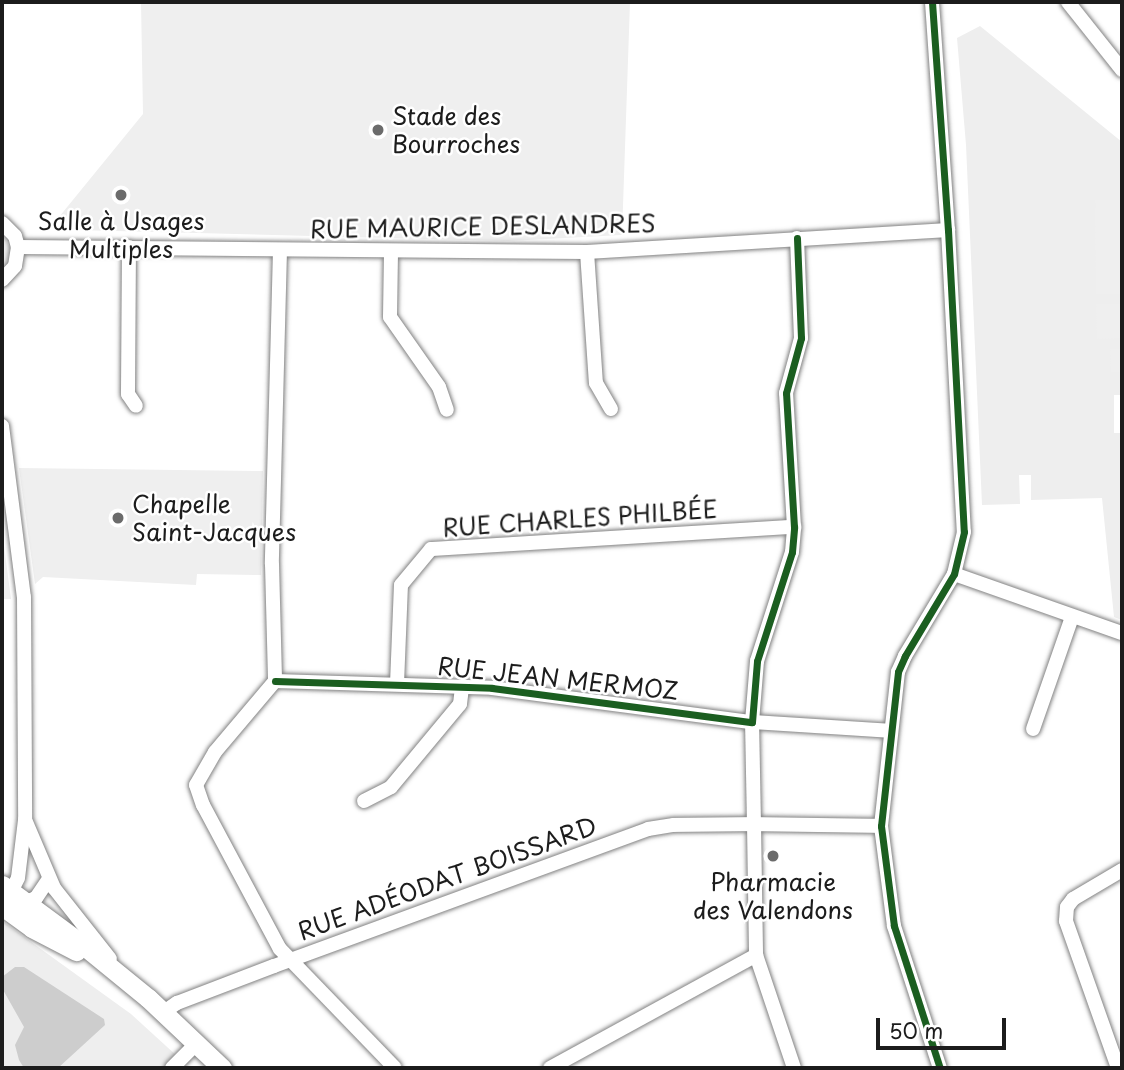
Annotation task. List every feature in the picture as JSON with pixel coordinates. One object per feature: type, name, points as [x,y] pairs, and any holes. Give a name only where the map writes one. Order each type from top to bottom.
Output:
[{"type":"main road","points":[[7,900],[32,928],[131,984],[222,1068]]},
{"type":"street","points":[[932,2],[948,230],[964,532],[954,574],[905,656],[895,690],[881,827],[894,926],[940,1068]]},
{"type":"street","points":[[1069,2],[1122,69]]},
{"type":"street","points":[[2,223],[15,236],[18,247],[15,266],[2,280]]},
{"type":"street","name":"RUE MAURICE DESLANDRES","points":[[18,247],[391,253],[587,252],[948,230]]},
{"type":"street","points":[[794,1068],[756,955],[752,722],[757,661],[792,552],[794,527],[786,393],[801,338],[797,239]]},
{"type":"street","points":[[130,247],[128,394],[135,406]]},
{"type":"street","points":[[280,250],[272,564],[275,681],[215,752],[196,785],[203,805],[289,960],[395,1068]]},
{"type":"street","points":[[587,252],[596,383],[611,408]]},
{"type":"street","points":[[391,253],[390,317],[439,387],[447,410]]},
{"type":"street","points":[[2,426],[23,584],[25,820],[18,878],[7,900]]},
{"type":"street","name":"RUE CHARLES PHILBÉE","points":[[397,684],[401,584],[431,549],[794,527]]},
{"type":"street","points":[[954,574],[1122,634]]},
{"type":"street","points":[[1033,729],[1072,617]]},
{"type":"street","name":"RUE JEAN MERMOZ","points":[[275,681],[492,688],[752,722],[890,731]]},
{"type":"street","points":[[364,801],[391,787],[460,704],[462,688]]},
{"type":"street","points":[[25,820],[49,879],[72,914],[131,984]]},
{"type":"street","name":"RUE ADÉODAT BOISSARD","points":[[164,1013],[177,1003],[289,960],[648,829],[674,825],[754,824],[881,827]]},
{"type":"street","points":[[1118,1068],[1066,921],[1067,907],[1073,899],[1122,870]]},
{"type":"street","points":[[7,900],[40,894],[49,879]]},
{"type":"street","points":[[550,1068],[756,955]]},
{"type":"street","points":[[172,1068],[197,1043]]},
{"type":"shaded area","name":"Stade des Bourroches","points":[[141,2],[630,2],[622,235],[508,241],[76,230],[59,217],[143,114]]},
{"type":"shaded area","points":[[980,26],[1122,142],[1122,395],[1114,395],[1114,433],[1122,433],[1122,620],[1114,617],[1102,498],[1031,500],[1031,475],[1019,475],[1020,504],[982,505],[966,145],[957,38]]},
{"type":"shaded area","points":[[1095,200],[1122,200],[1122,294],[1096,294]]},
{"type":"shaded area","points":[[2,233],[10,248],[10,256],[2,269]]},
{"type":"shaded area","points":[[1096,304],[1122,304],[1122,338],[1097,339]]},
{"type":"shaded area","points":[[1110,349],[1122,349],[1122,372],[1111,372]]},
{"type":"shaded area","points":[[19,468],[263,471],[261,575],[197,574],[196,585],[43,577],[35,584]]},
{"type":"shaded area","points":[[2,531],[11,599],[2,599]]},
{"type":"shaded area","points":[[2,921],[131,1014],[177,1056],[165,1068],[2,1068]]},
{"type":"shaded area","points":[[15,967],[24,967],[104,1019],[105,1025],[58,1068],[24,1068],[19,1060],[15,1045],[24,1027],[2,988],[2,977]]},
{"type":"cycle path","points":[[932,2],[948,230],[964,532],[954,574],[898,672],[881,826],[894,926],[940,1068]]},
{"type":"cycle path","points":[[275,681],[492,688],[752,722],[757,661],[792,552],[794,527],[786,393],[801,338],[797,238]]},
{"type":"place","name":"Stade des Bourroches","points":[[378,130]]},
{"type":"place","name":"Salle à Usages Multiples","points":[[121,195]]},
{"type":"place","name":"Chapelle Saint-Jacques","points":[[118,518]]},
{"type":"place","name":"Pharmacie des Valendons","points":[[773,856]]}]
